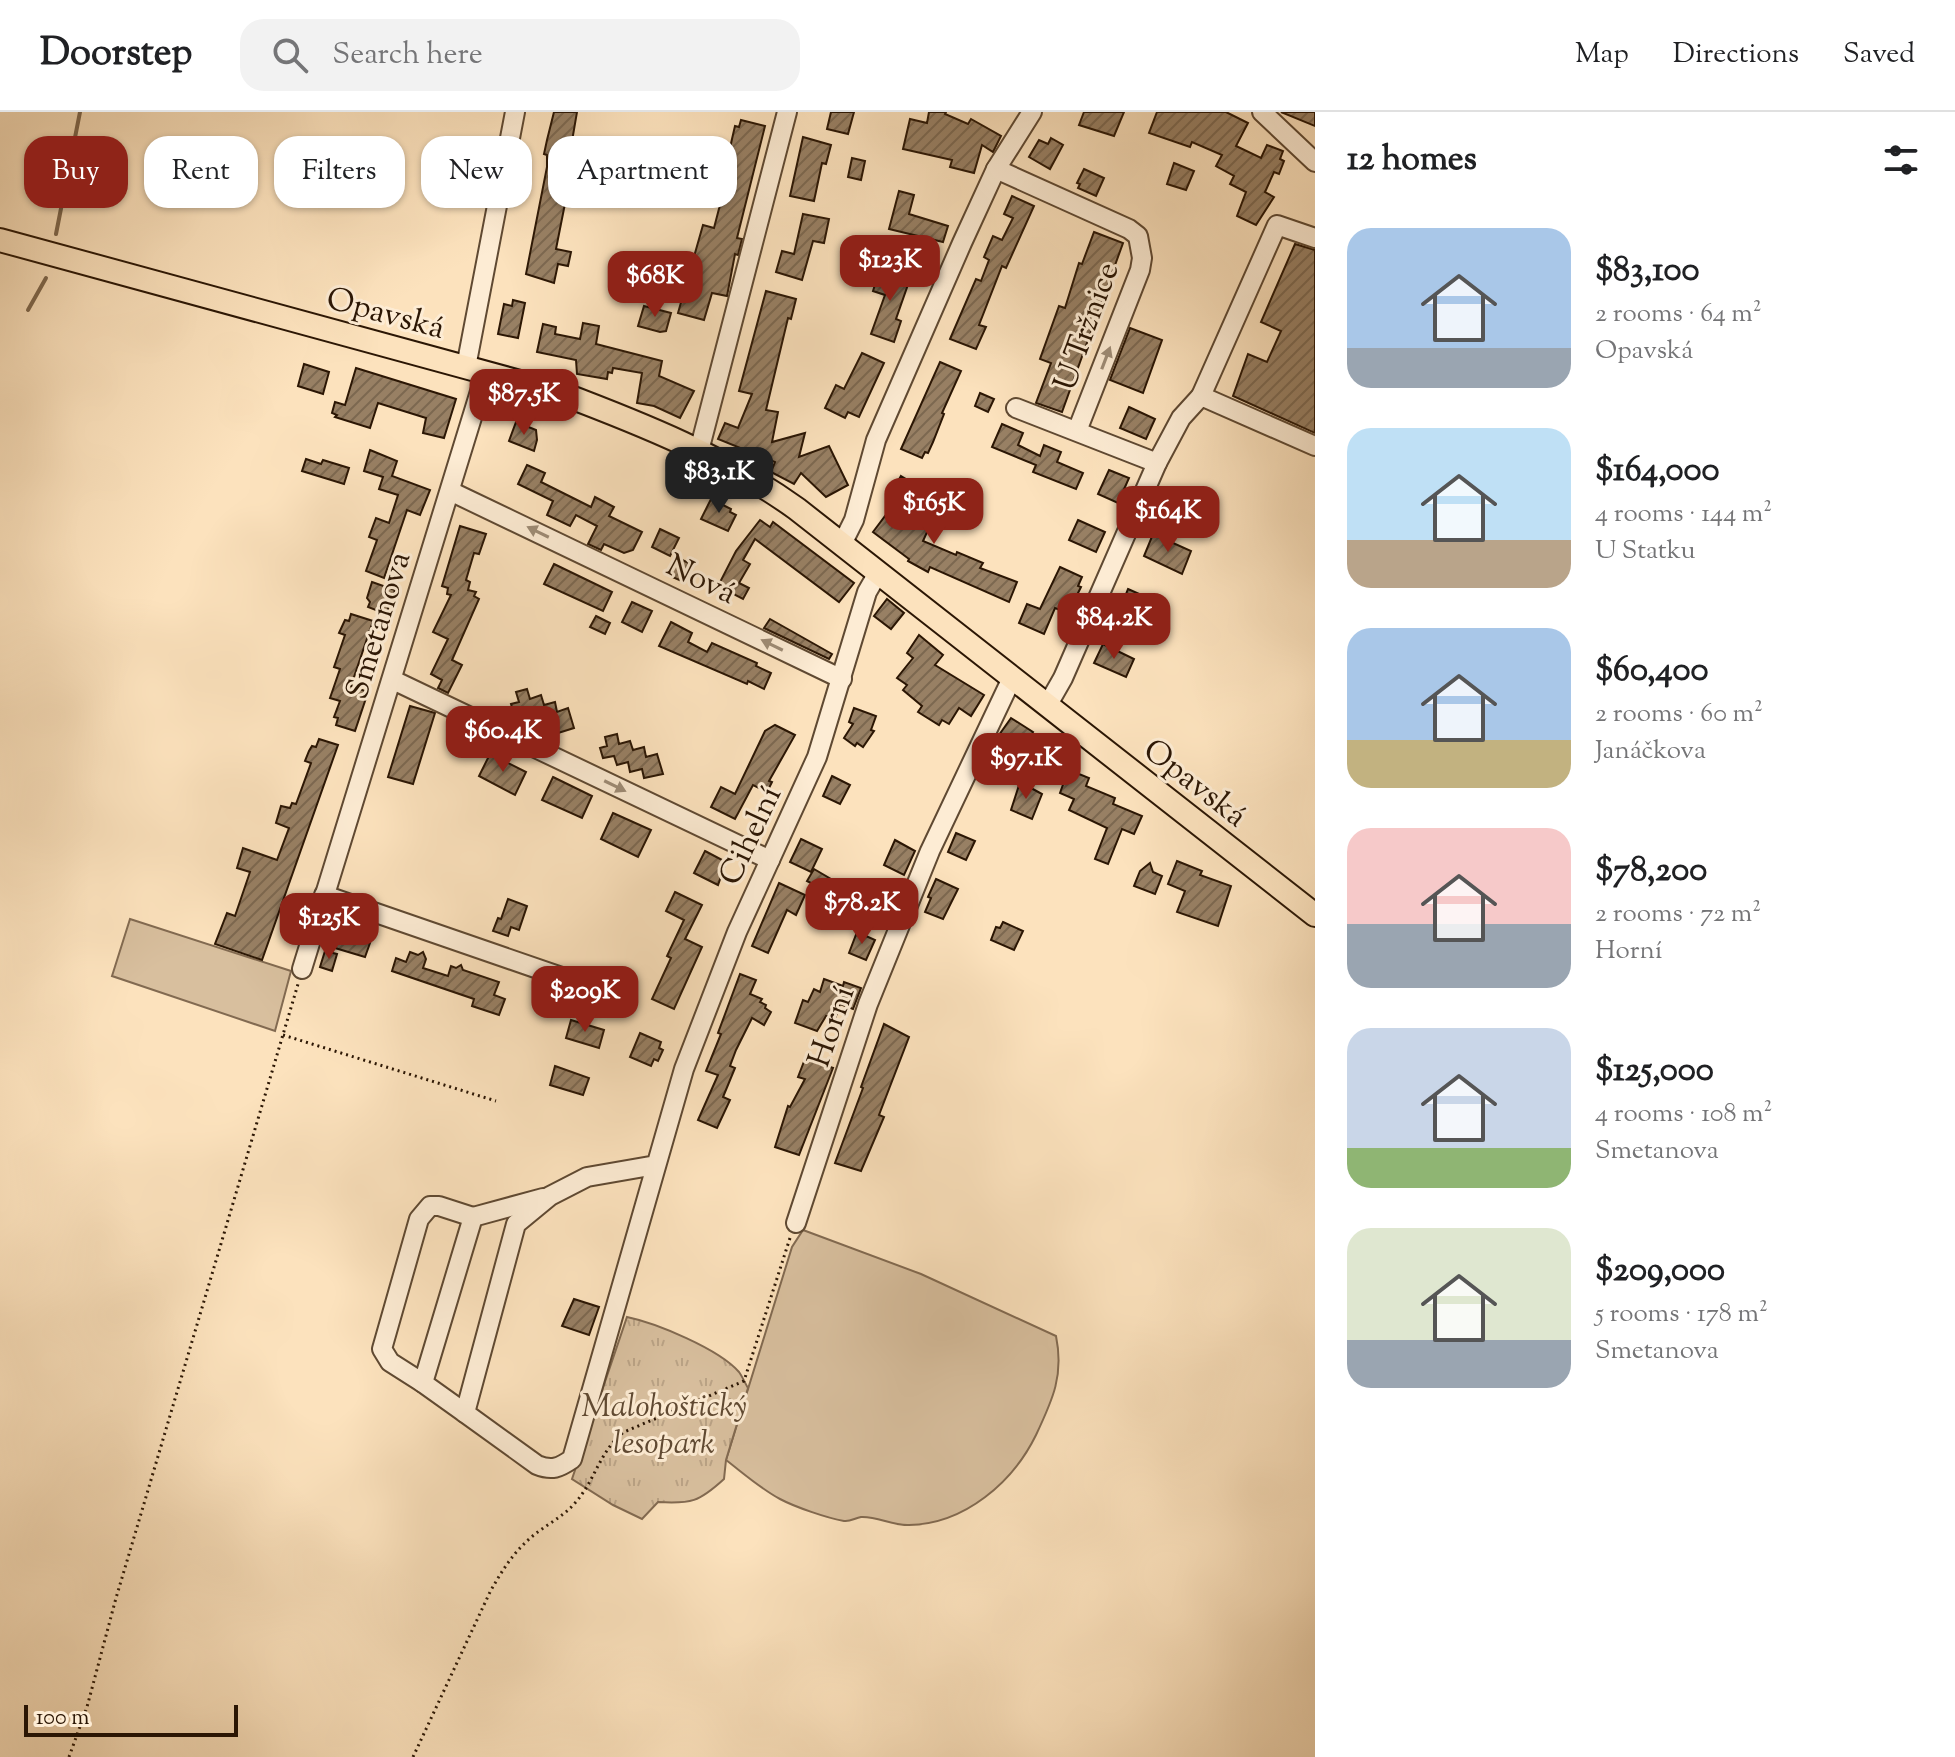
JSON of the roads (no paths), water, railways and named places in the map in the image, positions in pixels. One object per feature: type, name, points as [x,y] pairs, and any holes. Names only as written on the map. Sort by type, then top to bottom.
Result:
[{"type":"main road","name":"Opavská","points":[[0,240],[476,369],[574,399],[699,451],[763,485],[842,544],[1315,915]]},
{"type":"street","name":"Smetanova","points":[[302,969],[450,491],[476,369],[515,112]]},
{"type":"street","points":[[699,451],[787,112]]},
{"type":"street","points":[[842,544],[854,520],[876,440],[996,169],[1032,112]]},
{"type":"street","points":[[1262,112],[1315,162]]},
{"type":"street","name":"U Tržnice","points":[[996,169],[1129,229],[1138,236],[1142,258],[1077,431],[1016,408]]},
{"type":"street","points":[[1047,706],[1063,678],[1157,463],[1181,418],[1201,396],[1277,225],[1315,238]]},
{"type":"street","points":[[1201,396],[1315,446]]},
{"type":"street","points":[[1077,431],[1157,463]]},
{"type":"street","name":"Nová","points":[[450,491],[842,679]]},
{"type":"street","name":"Cihelní","points":[[473,1217],[439,1206],[430,1206],[423,1211],[382,1349],[390,1362],[537,1465],[548,1469],[559,1468],[572,1459],[684,1069],[737,932],[817,757],[867,592],[878,573]]},
{"type":"street","name":"Horní","points":[[796,1223],[868,1004],[930,851],[1012,678]]},
{"type":"street","points":[[393,680],[770,860]]},
{"type":"street","points":[[324,895],[573,981]]},
{"type":"street","points":[[423,1383],[473,1217],[550,1196],[587,1177],[656,1165]]},
{"type":"street","points":[[465,1413],[516,1224],[550,1196]]},
{"type":"waterway","points":[[56,234],[80,112]]},
{"type":"waterway","points":[[28,310],[46,278]]},
{"type":"park label","name":"Malohoštický lesopark","points":[[664,1424]]}]
